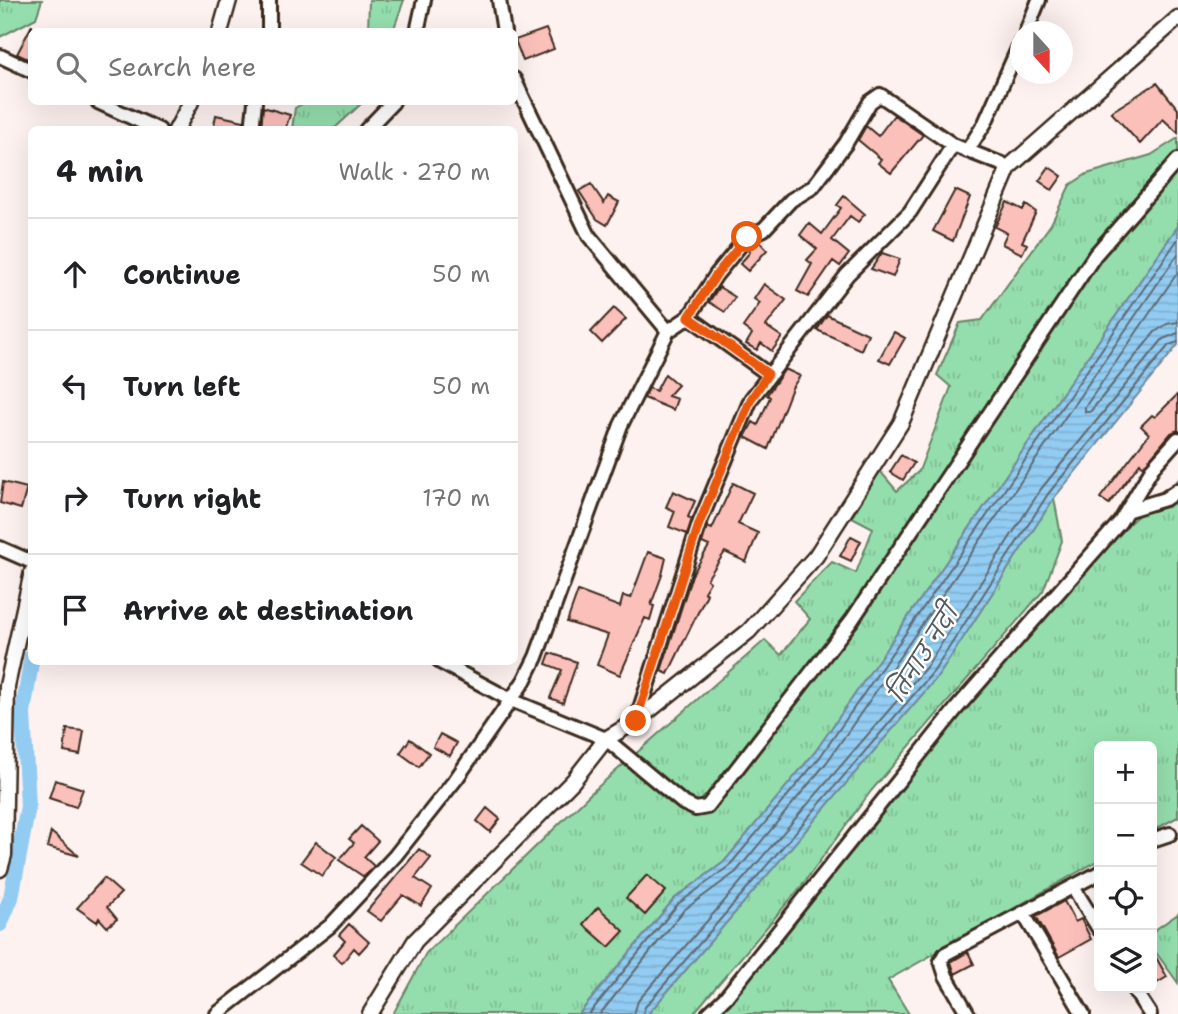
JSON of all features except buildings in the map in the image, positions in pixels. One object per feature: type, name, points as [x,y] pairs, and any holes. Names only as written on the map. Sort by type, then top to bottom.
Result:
[{"type":"street","points":[[221,28],[229,0]]},
{"type":"street","points":[[269,0],[270,28]]},
{"type":"street","points":[[418,28],[424,0]]},
{"type":"street","points":[[499,0],[502,28]]},
{"type":"street","points":[[1030,21],[1039,0]]},
{"type":"street","points":[[370,1014],[415,941],[564,790],[606,739],[636,721],[749,631],[816,556],[901,423],[1009,167],[1178,18]]},
{"type":"street","points":[[0,56],[28,69]]},
{"type":"street","points":[[967,151],[985,123],[1010,67]]},
{"type":"street","points":[[518,87],[589,236],[668,331]]},
{"type":"street","points":[[217,1014],[330,926],[404,845],[456,779],[524,681],[549,626],[621,425],[668,331],[689,317],[716,275],[747,237],[765,229],[791,200],[813,187],[846,143],[870,102],[880,95],[953,145],[1009,167]]},
{"type":"street","points":[[105,105],[150,126]]},
{"type":"street","points":[[178,126],[189,105]]},
{"type":"street","points":[[252,126],[255,105]]},
{"type":"street","points":[[370,126],[390,105]]},
{"type":"street","points":[[636,721],[699,524],[751,399],[847,275],[911,212],[953,145]]},
{"type":"street","points":[[446,665],[511,700],[606,739],[683,803],[696,809],[708,807],[852,621],[1095,255],[1178,160]]},
{"type":"street","points":[[689,317],[768,374]]},
{"type":"street","points":[[708,1014],[725,998],[956,709],[1129,510],[1153,467],[1178,439]]},
{"type":"street","points":[[1129,510],[1165,499],[1178,491]]},
{"type":"street","points":[[0,548],[28,560]]},
{"type":"street","points":[[0,869],[4,855],[7,686],[28,592]]},
{"type":"street","points":[[1157,838],[1170,834]]},
{"type":"street","points":[[968,1014],[946,975],[941,961],[946,954],[959,944],[1094,876]]},
{"type":"street","points":[[1073,887],[1094,921]]},
{"type":"street","points":[[1023,913],[1083,1014]]},
{"type":"street","points":[[1136,993],[1150,1014]]},
{"type":"green space","points":[[0,0],[42,0],[36,18],[0,37]]},
{"type":"green space","points":[[369,0],[404,0],[394,28],[368,28]]},
{"type":"green space","points":[[300,105],[360,105],[337,126],[292,126],[295,108]]},
{"type":"green space","points":[[1178,138],[1178,226],[815,752],[724,862],[674,899],[579,1014],[393,1014],[426,953],[591,793],[765,640],[781,655],[810,619],[794,601],[832,562],[856,573],[873,528],[852,517],[880,471],[897,491],[919,471],[951,387],[937,375],[960,323],[982,320],[1051,224],[1070,185],[1087,174],[1151,155]]},
{"type":"green space","points":[[1178,480],[1178,817],[1157,828],[1157,741],[1094,741],[1094,863],[888,980],[909,1014],[707,1014],[1034,608]]},
{"type":"green space","points":[[1054,498],[1062,541],[1043,591],[871,791],[800,888],[693,1014],[648,1014],[939,675]]},
{"type":"green space","points":[[1178,914],[1178,983],[1157,954],[1157,929]]},
{"type":"water","name":"तिनाउ नदी","points":[[1178,226],[1178,345],[1054,498],[939,675],[648,1014],[579,1014],[674,899],[724,862],[815,752]]},
{"type":"waterway","points":[[0,924],[11,898],[28,806],[23,713],[31,665]]},
{"type":"route","points":[[636,721],[699,524],[751,399],[768,374],[689,317],[716,275],[747,237]]}]
